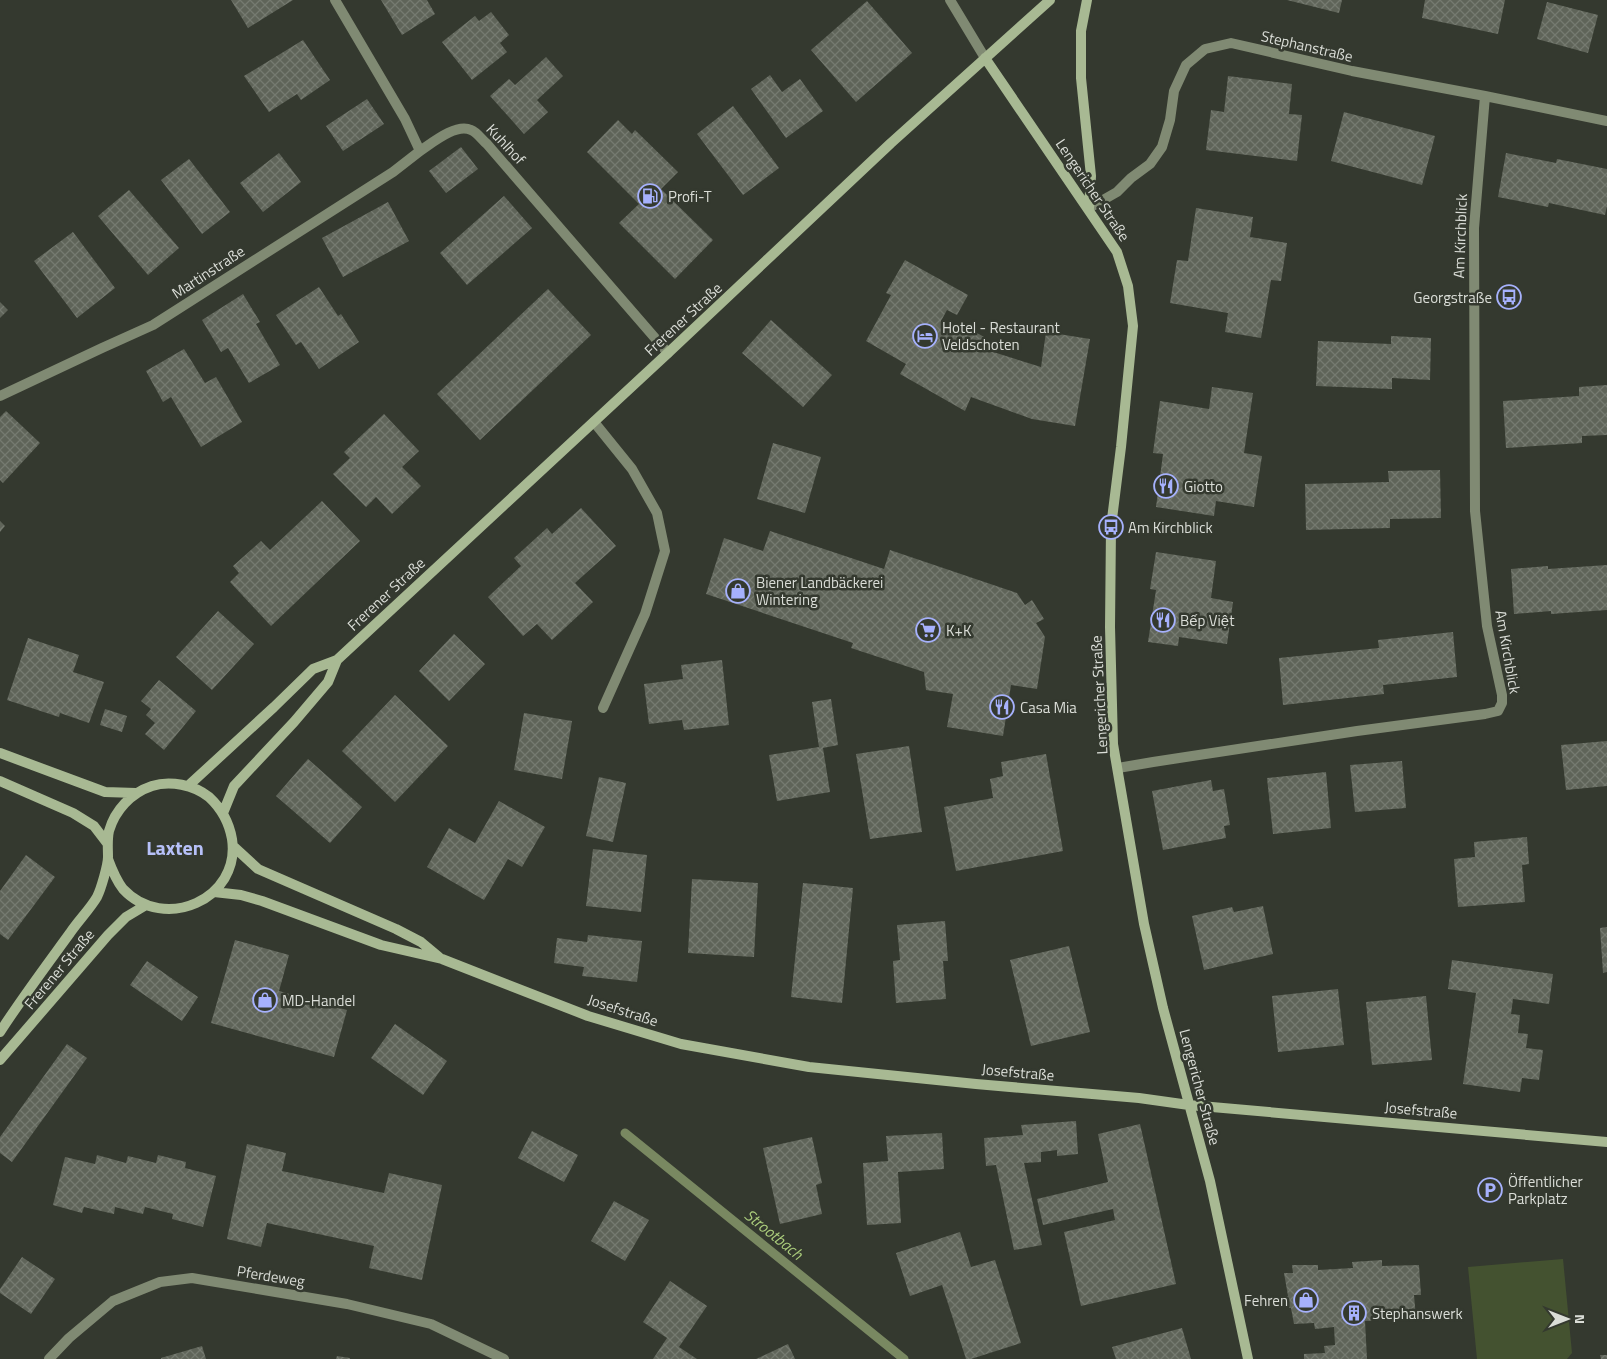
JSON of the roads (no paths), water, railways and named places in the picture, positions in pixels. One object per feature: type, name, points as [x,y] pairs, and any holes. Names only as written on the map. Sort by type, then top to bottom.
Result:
[{"type":"main road","name":"Frerener Straße","points":[[188,786],[313,669],[337,660],[891,143],[1050,0]]},
{"type":"main road","points":[[1087,0],[1080,31],[1081,68],[1091,176],[1089,208]]},
{"type":"main road","name":"Lengericher Straße","points":[[985,58],[1089,208],[1117,252],[1128,286],[1132,326],[1121,447],[1111,527],[1110,627],[1113,744],[1144,924],[1163,1008],[1210,1181],[1248,1359]]},
{"type":"main road","name":"Frerener Straße","points":[[223,813],[234,786],[294,722],[328,682],[337,660]]},
{"type":"main road","points":[[0,753],[105,792],[136,793]]},
{"type":"main road","points":[[0,781],[73,813],[94,826],[107,844]]},
{"type":"main road","points":[[170,784],[188,786],[207,795],[220,807],[230,829],[233,846],[231,862],[225,877],[214,892],[194,905],[180,909],[165,909],[146,905],[123,889],[113,874],[108,859],[107,844],[109,830],[123,804],[136,793],[153,786],[170,784]]},
{"type":"main road","name":"Josefstraße","points":[[233,846],[258,869],[396,929],[421,942],[442,959]]},
{"type":"main road","name":"Frerener Straße","points":[[0,1032],[97,896],[108,859]]},
{"type":"main road","name":"Josefstraße","points":[[214,892],[262,901],[381,945],[442,959],[588,1016],[681,1044],[809,1067],[1138,1098],[1189,1105],[1607,1142]]},
{"type":"main road","name":"Frerener Straße","points":[[0,1060],[108,935],[126,917],[146,905]]},
{"type":"street","points":[[336,0],[405,119],[420,151]]},
{"type":"street","points":[[950,0],[985,58]]},
{"type":"street","name":"Stephanstraße","points":[[1089,208],[1117,192],[1131,178],[1150,164],[1162,147],[1170,120],[1174,91],[1186,65],[1205,49],[1231,44],[1352,71],[1607,121]]},
{"type":"street","name":"Am Kirchblick","points":[[1118,768],[1347,732],[1485,714],[1498,710],[1502,703],[1502,695],[1487,626],[1475,511],[1474,228],[1485,96]]},
{"type":"street","name":"Kuhlhof","points":[[420,151],[444,134],[461,129],[472,130],[487,144],[668,353]]},
{"type":"street","name":"Martinstraße","points":[[0,396],[153,326],[393,172],[420,151]]},
{"type":"street","points":[[594,422],[632,469],[657,513],[665,551],[645,614],[603,708]]},
{"type":"street","name":"Pferdeweg","points":[[49,1359],[69,1338],[113,1301],[160,1282],[192,1278],[347,1304],[431,1324],[504,1359]]},
{"type":"waterway","name":"Strootbach","points":[[625,1133],[904,1359]]},
{"type":"place","name":"Profi-T","points":[[650,196]]},
{"type":"place","name":"Georgstraße","points":[[1509,297]]},
{"type":"place","name":"Hotel - Restaurant Veldschoten","points":[[925,336]]},
{"type":"place","name":"Giotto","points":[[1166,486]]},
{"type":"place","name":"Am Kirchblick","points":[[1111,527]]},
{"type":"place","name":"Biener Landbäckerei Wintering","points":[[738,591]]},
{"type":"place","name":"Bếp Việt","points":[[1163,620]]},
{"type":"place","name":"K+K","points":[[928,630]]},
{"type":"place","name":"Casa Mia","points":[[1002,707]]},
{"type":"place","name":"MD-Handel","points":[[265,1000]]},
{"type":"place","name":"Öffentlicher Parkplatz","points":[[1490,1190]]},
{"type":"place","name":"Fehren","points":[[1306,1300]]},
{"type":"place","name":"Stephanswerk","points":[[1354,1313]]},
{"type":"district","name":"Laxten","points":[[175,847]]}]
